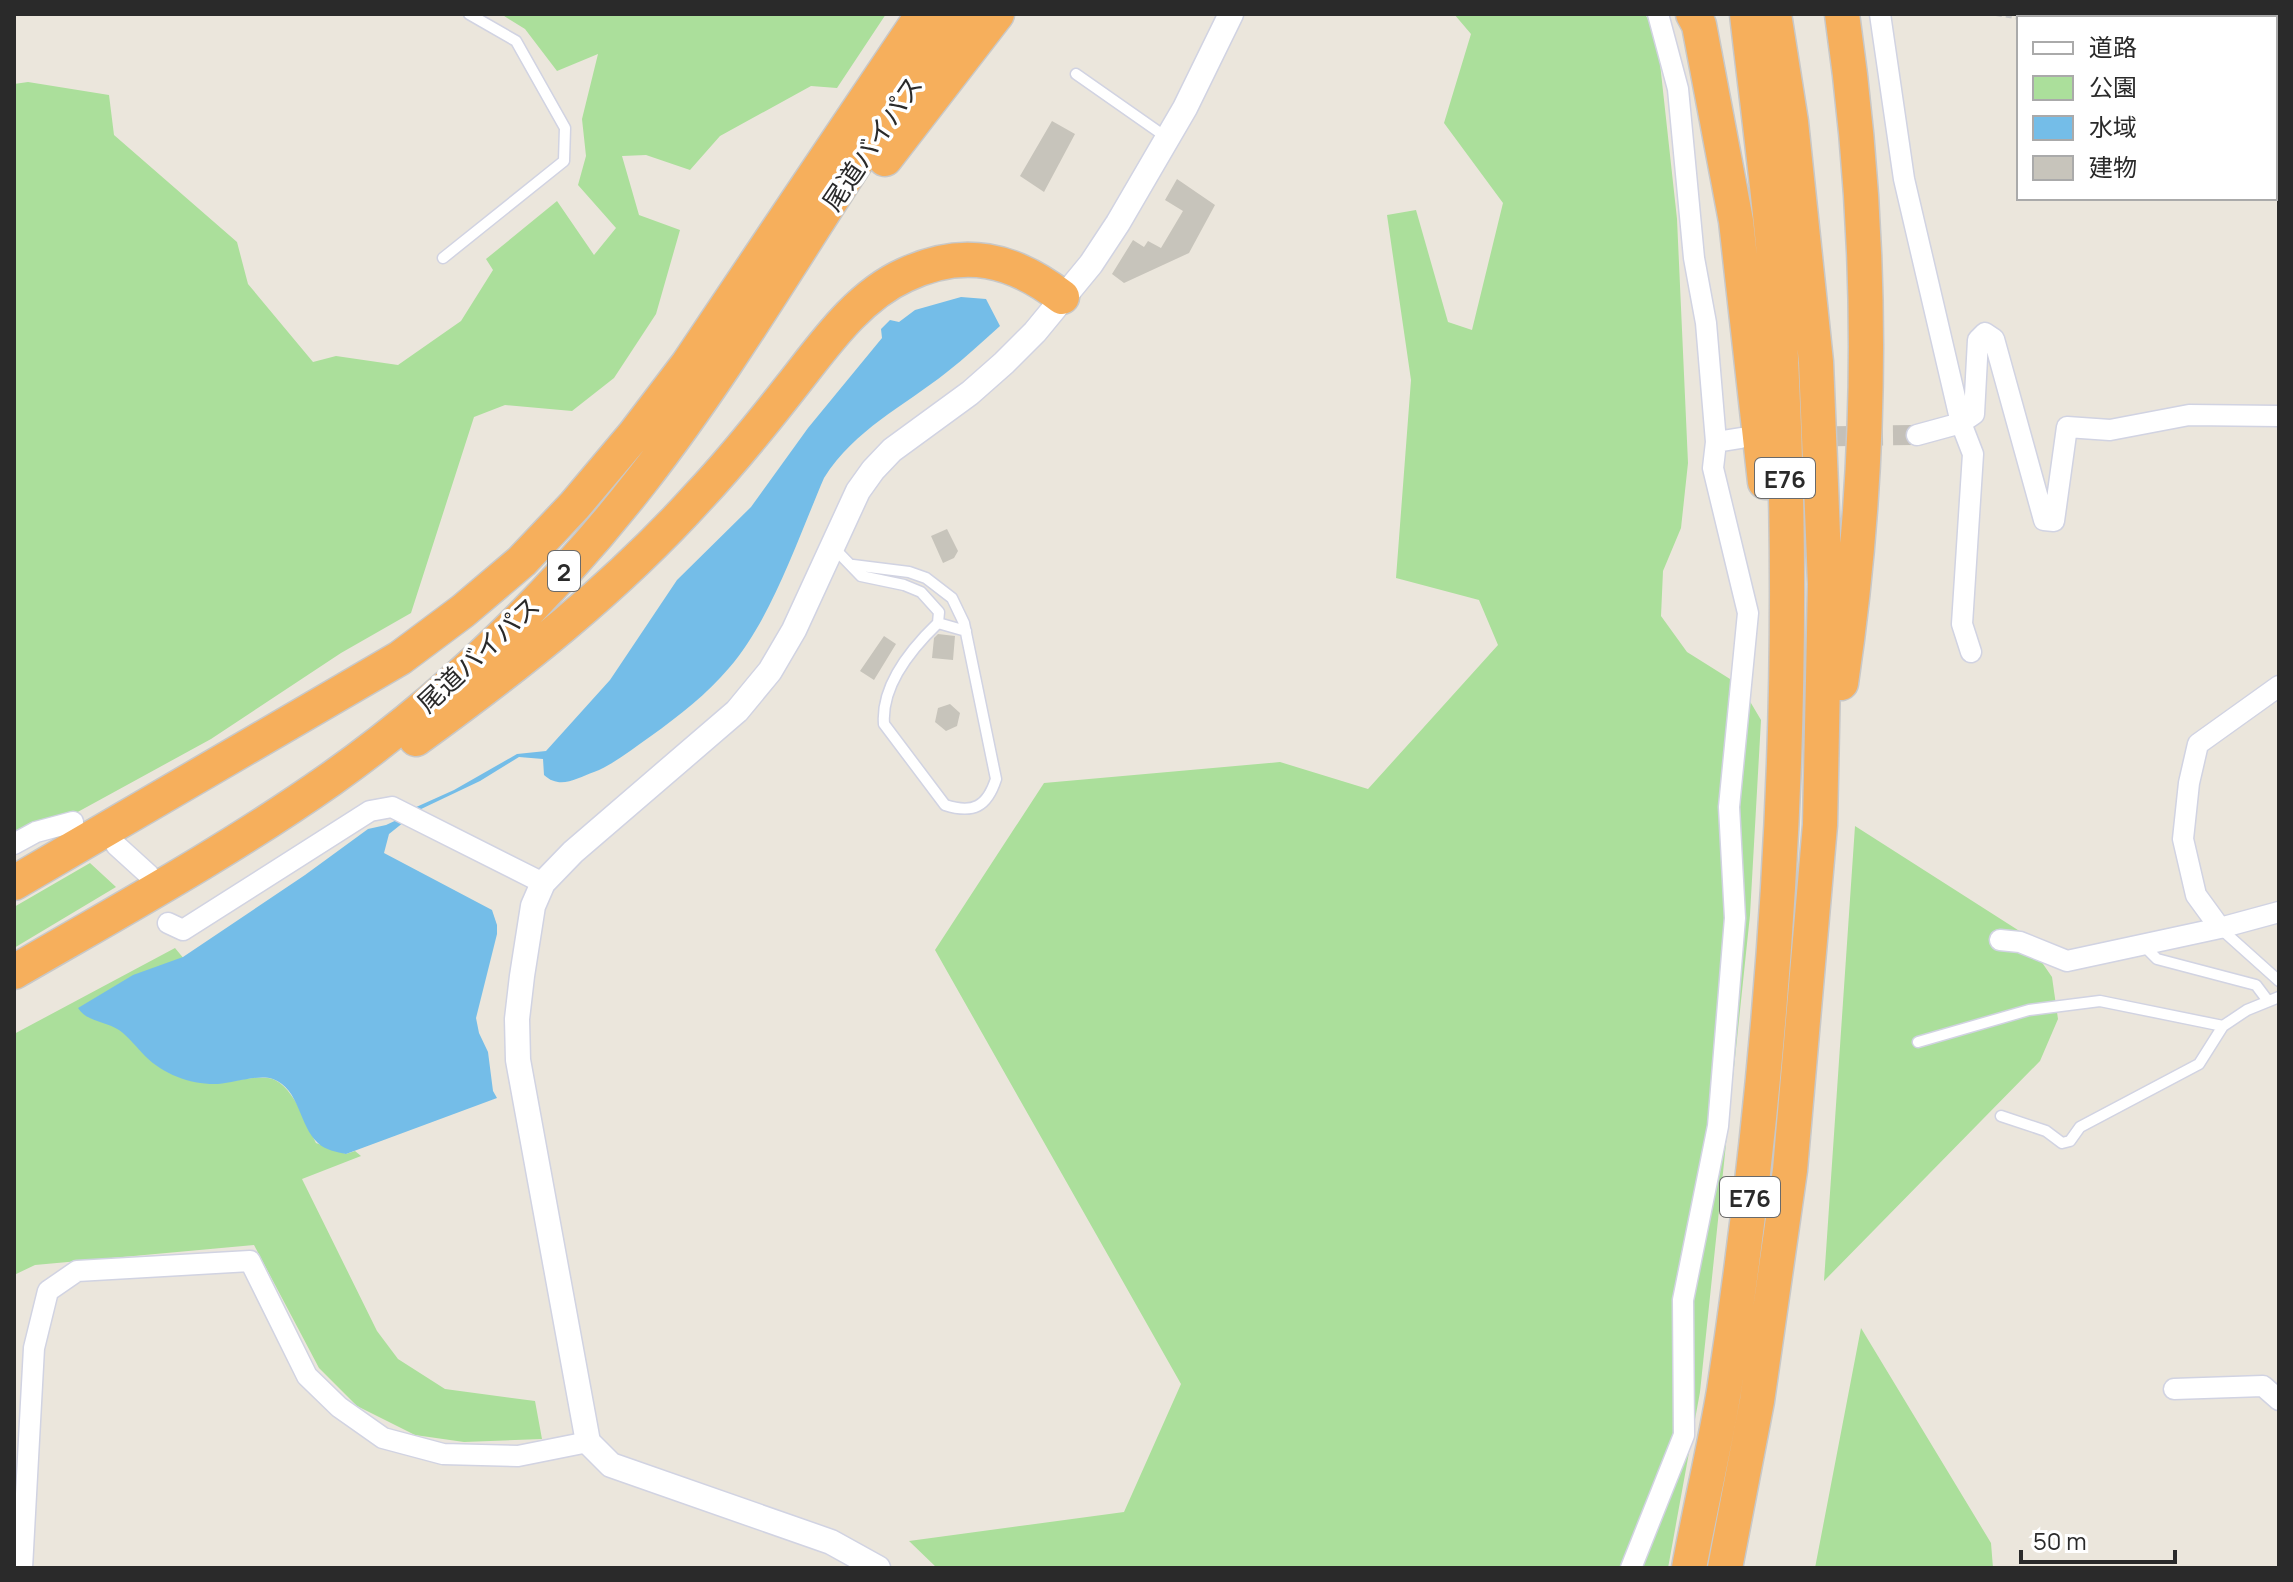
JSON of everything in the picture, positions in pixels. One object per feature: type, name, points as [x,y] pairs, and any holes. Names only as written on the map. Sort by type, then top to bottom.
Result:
[{"type":"highway","points":[[737,291],[902,14]]},
{"type":"highway","name":"尾道バイパス","points":[[14,883],[400,658],[463,611],[522,561],[575,505],[679,376],[923,14]]},
{"type":"highway","name":"尾道バイパス","points":[[14,974],[263,824],[332,778],[403,724],[470,666],[590,544],[642,481],[745,337],[901,97],[960,14]]},
{"type":"highway","points":[[470,666],[539,611],[597,555],[644,503],[689,447],[858,194],[997,14]]},
{"type":"highway","points":[[1693,14],[1699,25],[1738,237],[1769,522],[1782,822]]},
{"type":"highway","name":"E76","points":[[1689,1568],[1723,1395],[1755,1164],[1782,822],[1788,583],[1781,358],[1774,257],[1747,14]]},
{"type":"highway","name":"E76","points":[[1725,1568],[1757,1401],[1790,1170],[1820,825],[1825,584],[1816,362],[1791,122],[1774,14]]},
{"type":"highway","points":[[1820,825],[1853,606],[1863,496],[1867,341],[1863,207],[1852,83],[1842,14]]},
{"type":"highway","points":[[14,974],[62,953],[260,841],[373,769],[487,688],[562,627],[700,496],[831,338],[881,287],[906,274],[934,265],[964,260],[988,261],[1014,267],[1038,278],[1062,297]]},
{"type":"street","points":[[1185,108],[1231,14]]},
{"type":"street","points":[[878,1568],[831,1542],[611,1465],[588,1442],[518,1060],[517,1019],[533,906],[543,883],[573,852],[737,711],[770,671],[794,630],[858,491],[873,470],[892,450],[970,393],[1035,332],[1091,264],[1185,108],[1250,14]]},
{"type":"street","points":[[1631,1568],[1684,1435],[1683,1300],[1718,1126],[1735,918],[1729,807],[1748,613],[1713,468],[1716,442],[1706,323],[1694,258],[1678,89],[1658,14]]},
{"type":"street","points":[[1880,14],[1904,179],[1961,423],[1973,454],[1962,624],[1971,652]]},
{"type":"street","points":[[1917,435],[1961,423],[1974,414],[1978,340],[1985,333],[1994,339],[2044,520],[2054,521],[2067,427],[2110,430],[2189,415],[2279,416]]},
{"type":"street","points":[[1716,442],[1741,438]]},
{"type":"street","points":[[2220,928],[2196,895],[2183,839],[2189,783],[2198,744],[2279,686]]},
{"type":"street","points":[[168,923],[183,930],[370,811],[392,807],[543,883]]},
{"type":"street","points":[[14,844],[36,832],[73,822]]},
{"type":"street","points":[[116,845],[149,875]]},
{"type":"street","points":[[2000,940],[2020,942],[2067,961],[2144,946],[2279,912]]},
{"type":"street","points":[[22,1568],[34,1348],[48,1291],[77,1271],[250,1261],[307,1376],[339,1407],[383,1438],[443,1454],[518,1456],[588,1442]]},
{"type":"street","points":[[2174,1389],[2263,1386],[2279,1400]]},
{"type":"lane","points":[[443,258],[564,161],[565,128],[516,41],[469,14]]},
{"type":"lane","points":[[1076,74],[1167,138]]},
{"type":"lane","points":[[832,546],[861,576],[921,592],[939,612],[938,623],[919,642],[887,693],[883,708],[884,724],[945,805],[960,810],[980,806],[991,795],[996,779],[966,631],[952,598],[926,578],[909,572],[853,565]]},
{"type":"lane","points":[[938,623],[966,631]]},
{"type":"lane","points":[[2220,928],[2279,981]]},
{"type":"lane","points":[[2144,946],[2157,959],[2256,985],[2268,1001]]},
{"type":"lane","points":[[2001,1116],[2046,1131],[2062,1143],[2070,1141],[2080,1127],[2199,1064],[2223,1026],[2247,1010],[2279,997]]},
{"type":"lane","points":[[1918,1042],[2029,1010],[2100,1001],[2223,1026]]},
{"type":"path","points":[[1996,14],[2017,18]]},
{"type":"green space","points":[[501,14],[886,14],[837,88],[811,86],[720,136],[690,170],[646,155],[622,156],[639,215],[680,230],[656,314],[614,378],[572,411],[505,405],[474,417],[411,613],[341,653],[211,739],[74,814],[14,841],[14,84],[28,82],[109,95],[114,135],[237,242],[248,284],[313,362],[336,356],[398,365],[461,321],[493,270],[486,259],[557,201],[594,255],[616,228],[578,185],[586,156],[582,119],[598,54],[557,71],[525,29]]},
{"type":"green space","points":[[1454,14],[1645,14],[1657,36],[1677,219],[1688,463],[1681,528],[1663,571],[1661,616],[1687,652],[1730,679],[1748,698],[1761,720],[1750,915],[1700,1392],[1668,1568],[937,1568],[909,1541],[1124,1512],[1181,1384],[935,950],[1044,783],[1280,762],[1368,789],[1498,645],[1479,600],[1396,578],[1411,380],[1387,215],[1416,210],[1448,322],[1472,330],[1503,203],[1444,123],[1471,34]]},
{"type":"green space","points":[[1855,826],[2021,932],[2052,977],[2058,1019],[2040,1061],[1824,1281]]},
{"type":"green space","points":[[90,863],[116,887],[14,948],[14,907]]},
{"type":"green space","points":[[175,948],[185,960],[210,1084],[254,1078],[276,1081],[284,1086],[297,1104],[316,1143],[346,1154],[355,1151],[361,1156],[302,1179],[377,1331],[398,1359],[445,1389],[535,1401],[542,1439],[464,1442],[415,1435],[357,1406],[319,1368],[254,1245],[35,1265],[14,1275],[14,1034]]},
{"type":"green space","points":[[1861,1328],[1991,1543],[1993,1568],[1815,1568]]},
{"type":"water","points":[[961,297],[986,299],[1000,326],[947,372],[865,432],[836,461],[824,478],[758,627],[729,668],[702,696],[672,721],[602,769],[569,781],[556,782],[544,775],[543,759],[519,757],[480,781],[419,810],[414,808],[454,790],[517,754],[546,751],[610,680],[677,580],[751,507],[808,428],[882,338],[881,329],[890,320],[899,322],[915,310]]},
{"type":"water","points":[[399,819],[404,822],[389,834],[384,853],[492,910],[497,934],[476,1018],[488,1052],[493,1091],[497,1098],[346,1154],[318,1143],[289,1091],[273,1079],[208,1084],[179,1078],[153,1063],[119,1030],[91,1019],[78,1008],[133,975],[183,957],[368,829]]},
{"type":"building","points":[[1052,121],[1075,134],[1044,192],[1020,176]]},
{"type":"building","points":[[1177,179],[1215,205],[1189,253],[1124,283],[1112,274],[1133,240],[1144,247],[1148,241],[1161,248],[1183,211],[1165,200]]},
{"type":"building","points":[[947,529],[958,551],[954,558],[943,563],[931,536]]},
{"type":"building","points":[[938,634],[955,636],[953,660],[932,658],[934,638]]},
{"type":"building","points":[[884,636],[896,644],[874,680],[860,671]]},
{"type":"building","points":[[950,704],[960,713],[957,726],[946,731],[935,722],[938,708]]},
{"type":"tunnel","points":[[1773,437],[1917,435]]}]
